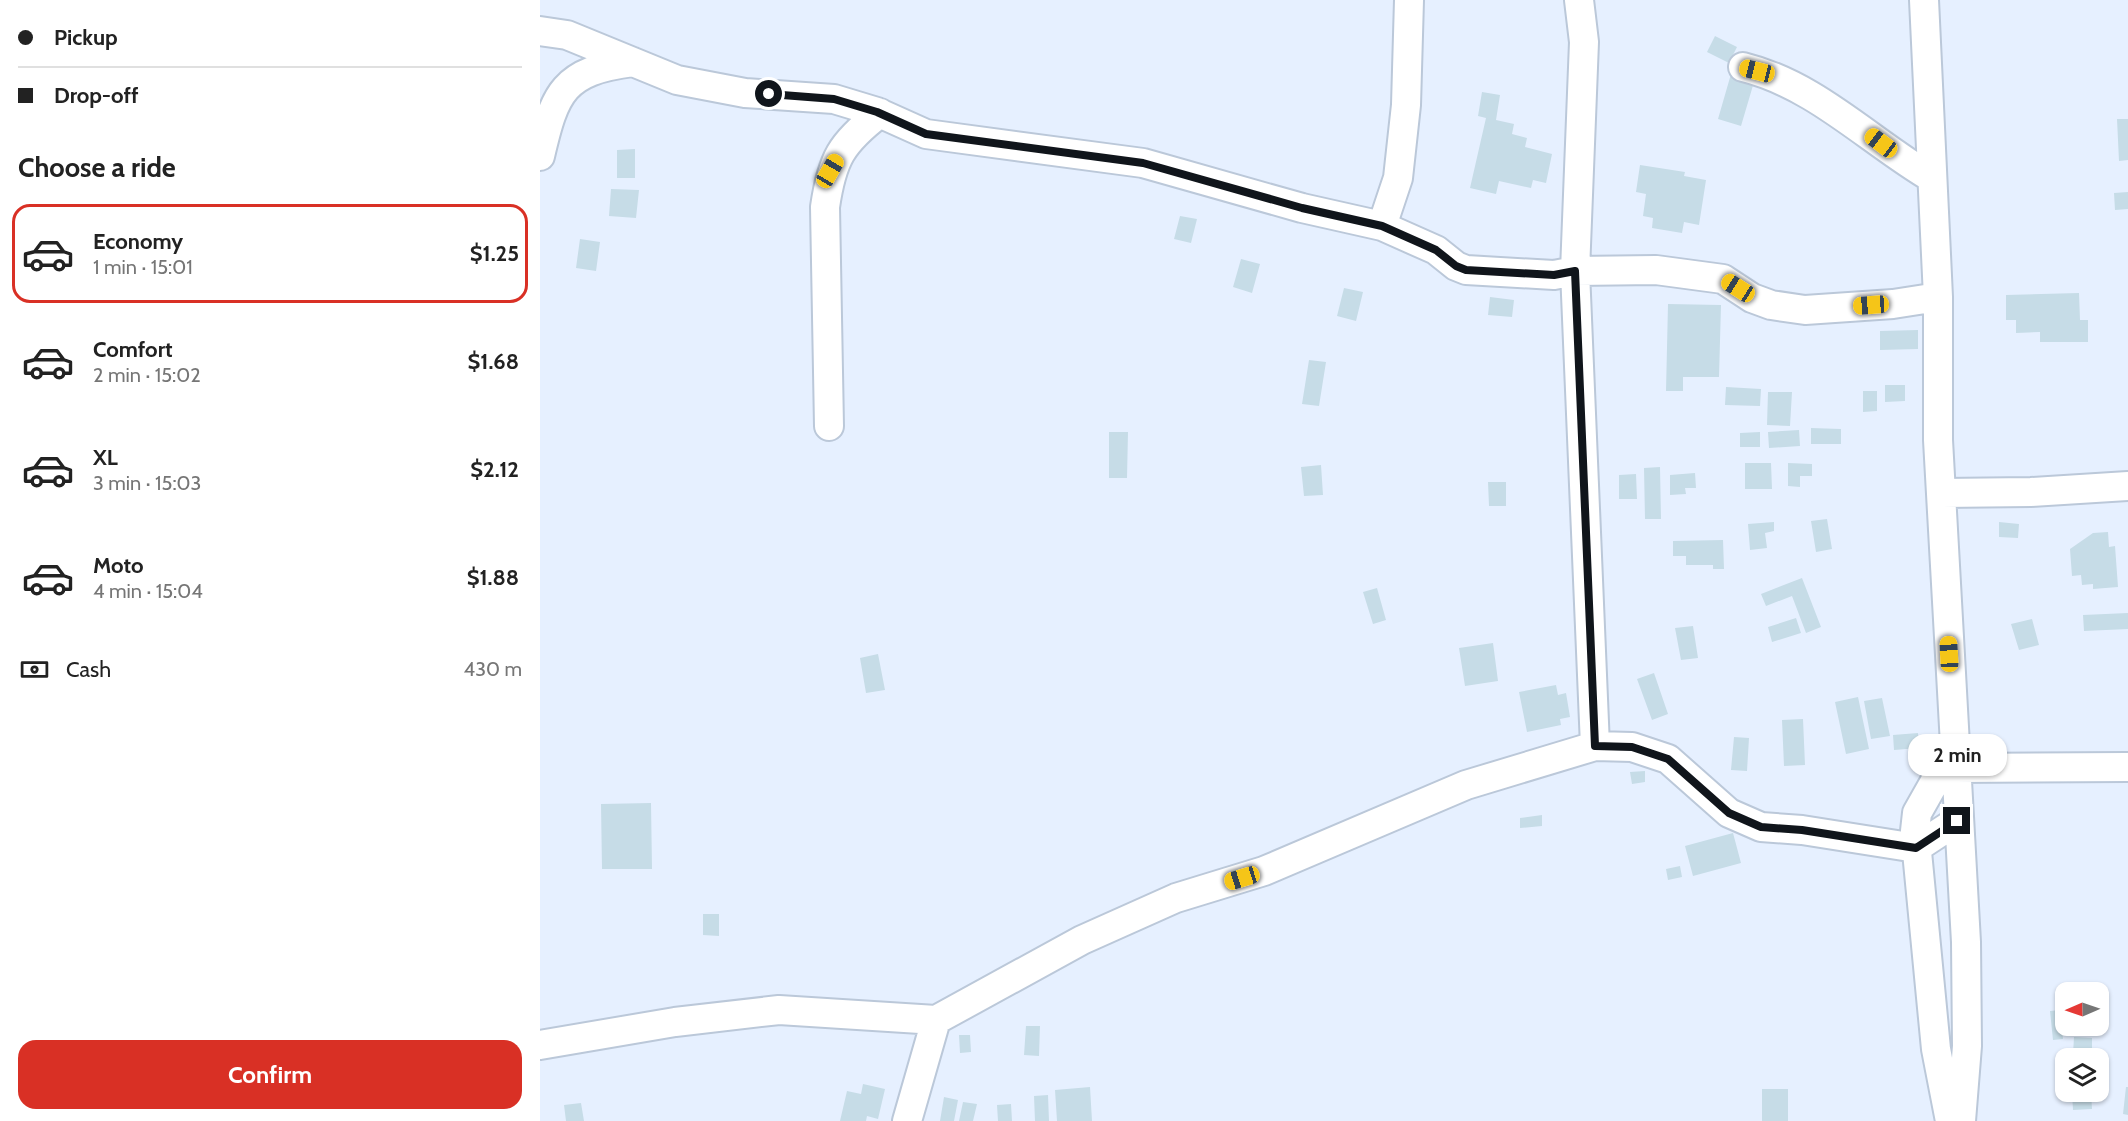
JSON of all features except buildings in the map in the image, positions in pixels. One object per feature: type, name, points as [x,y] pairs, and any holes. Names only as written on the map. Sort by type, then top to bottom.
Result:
[{"type":"street","points":[[1382,226],[1398,178],[1406,105],[1409,0]]},
{"type":"street","points":[[1579,0],[1584,42],[1575,271],[1595,746]]},
{"type":"street","points":[[1924,0],[1938,297],[1938,440],[1954,768],[1966,942],[1967,1046],[1961,1121]]},
{"type":"street","points":[[540,31],[567,35],[677,80],[746,93],[834,99],[880,113],[926,134],[1143,163],[1291,205],[1382,226],[1436,250],[1456,266],[1466,270],[1554,275],[1575,271],[1656,270],[1723,279],[1752,298],[1771,305],[1805,310],[1893,304],[1938,297]]},
{"type":"street","points":[[540,156],[551,110],[573,80],[605,66],[633,62]]},
{"type":"street","points":[[1743,67],[1772,74],[1849,118],[1932,178]]},
{"type":"street","points":[[829,426],[825,207],[830,171],[852,135],[880,113]]},
{"type":"street","points":[[1942,493],[2031,492],[2128,486]]},
{"type":"street","points":[[540,1045],[675,1022],[779,1010],[936,1020],[1082,940],[1176,898],[1264,871],[1466,784],[1595,746],[1632,747],[1668,759],[1729,813],[1761,827],[1802,830],[1916,848],[1957,821]]},
{"type":"street","points":[[1950,1121],[1936,1049],[1916,848],[1917,813],[1934,783],[1954,768],[2128,767]]},
{"type":"street","points":[[907,1121],[936,1020]]},
{"type":"route","points":[[769,94],[834,99],[877,112],[926,134],[1011,143],[1143,163],[1302,208],[1367,221],[1436,250],[1456,266],[1466,270],[1554,275],[1575,271],[1595,746],[1632,747],[1668,759],[1703,793],[1729,813],[1761,827],[1802,830],[1899,848],[1916,848],[1957,821]]}]
